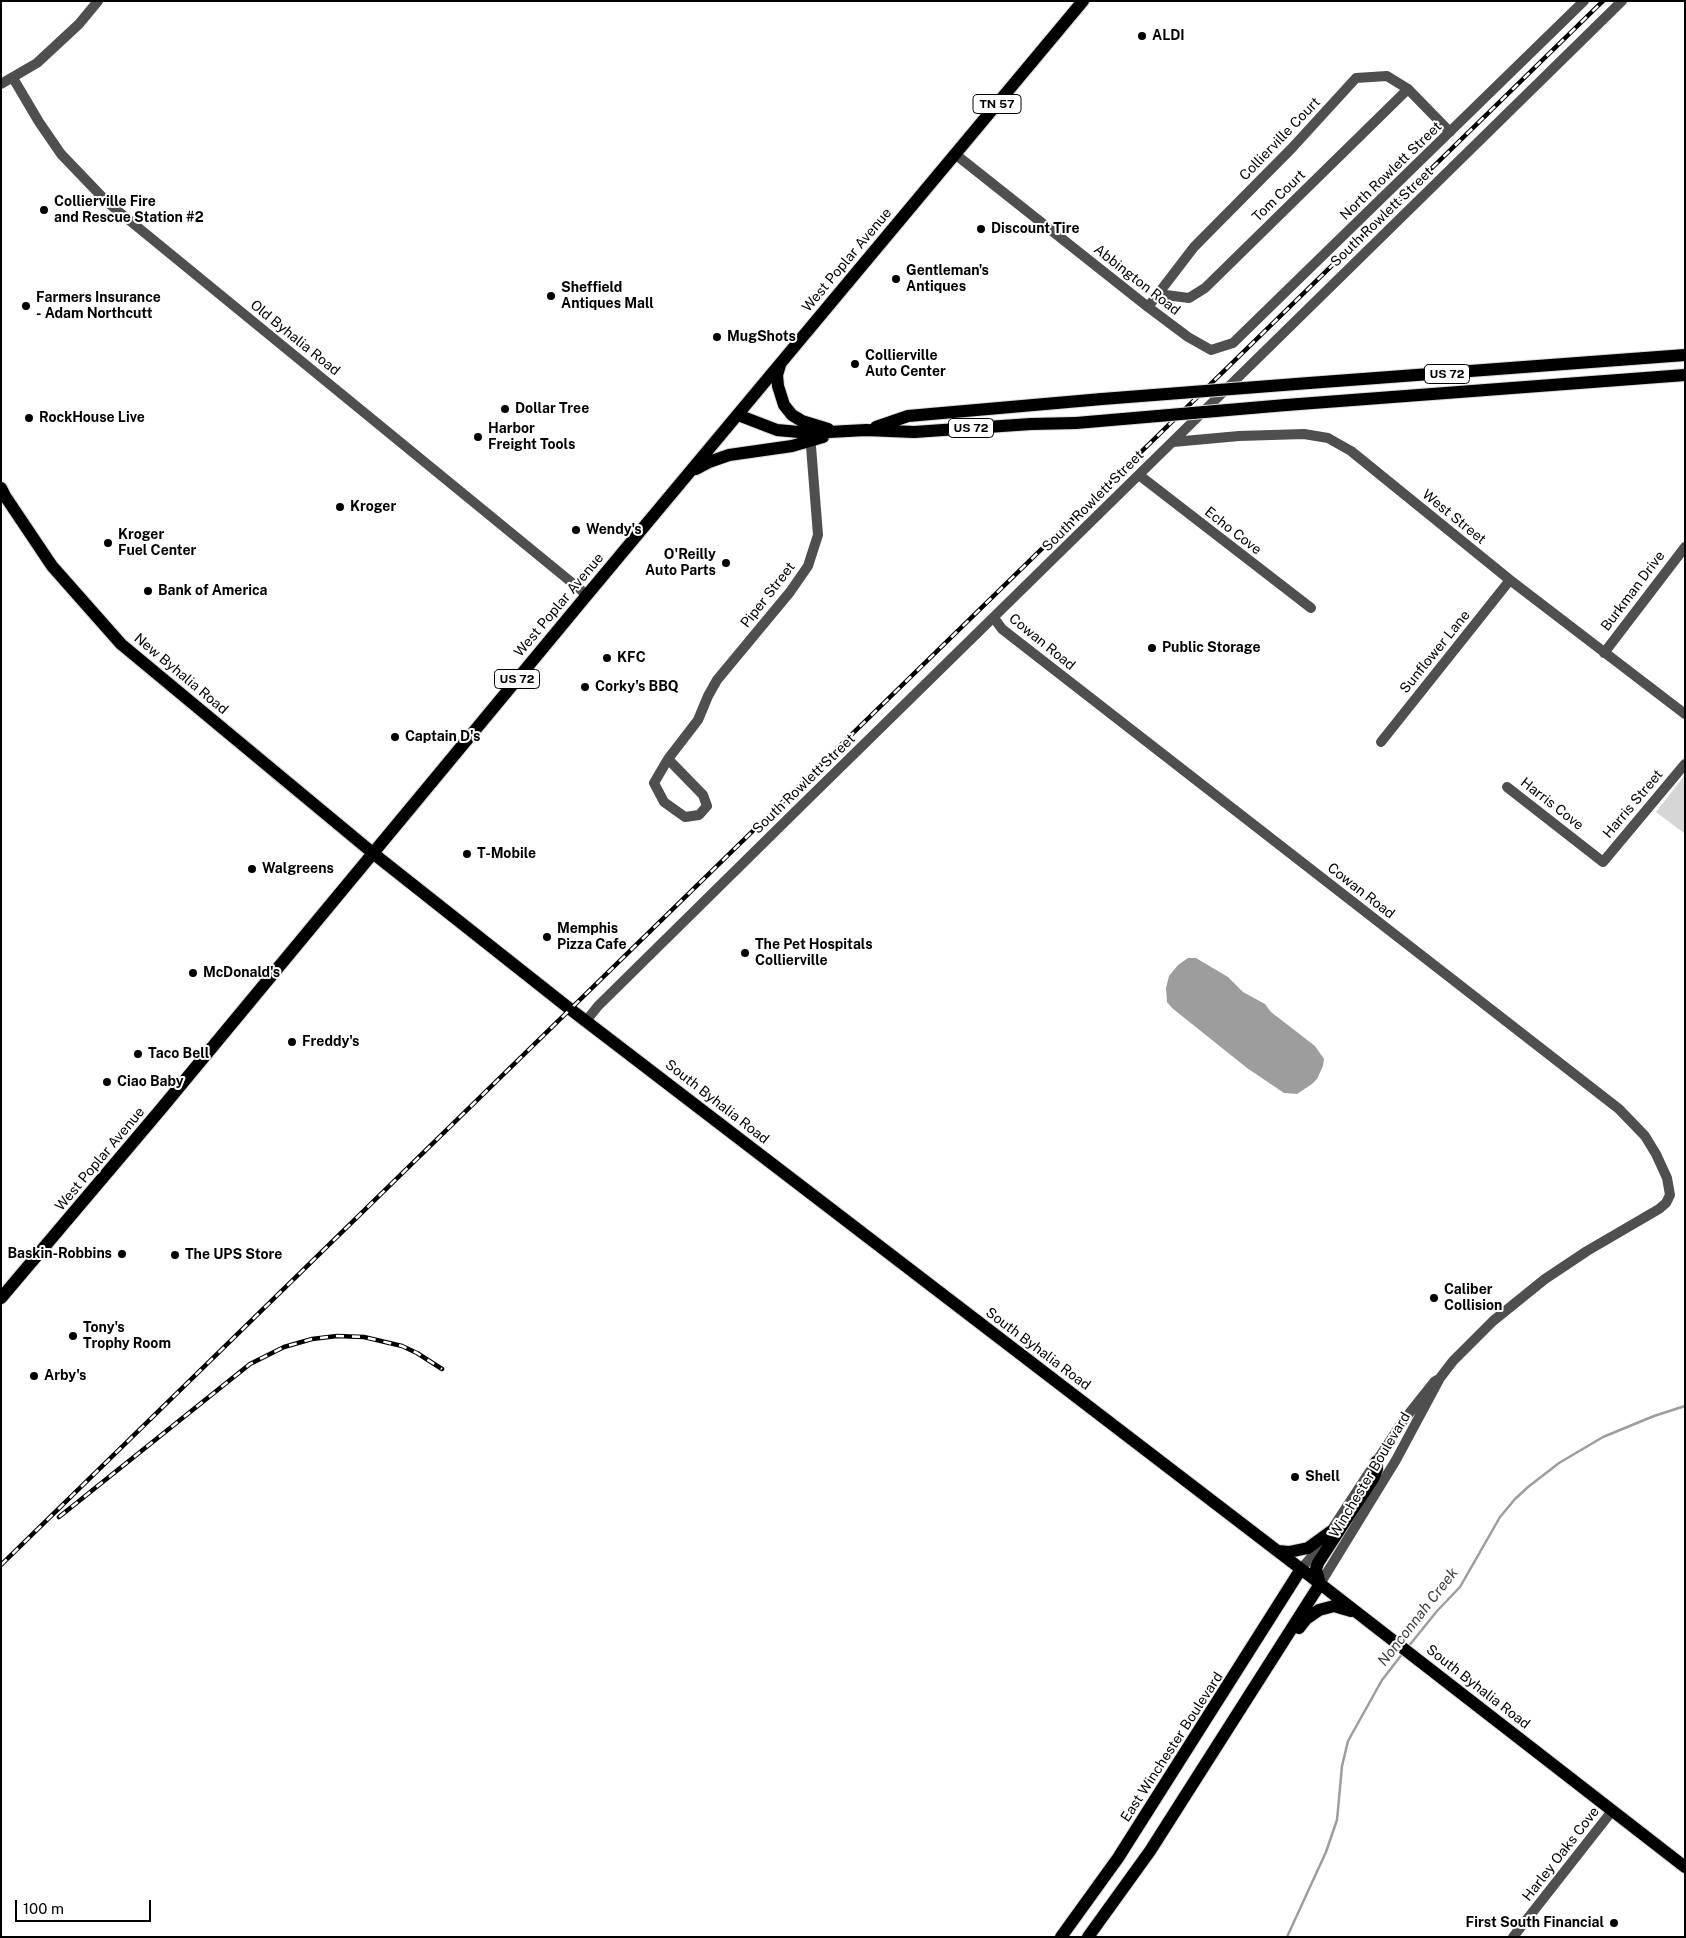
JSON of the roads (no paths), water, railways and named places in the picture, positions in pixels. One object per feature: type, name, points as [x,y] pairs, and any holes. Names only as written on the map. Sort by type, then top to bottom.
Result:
[{"type":"main road","name":"West Poplar Avenue","points":[[1,1298],[95,1189],[587,595],[1083,1]]},
{"type":"main road","name":"US 72","points":[[866,430],[908,416],[1102,399],[1685,355]]},
{"type":"main road","points":[[782,362],[778,375],[781,400],[792,415],[810,433]]},
{"type":"main road","points":[[1583,383],[1584,363]]},
{"type":"main road","name":"US 72","points":[[738,415],[777,430],[810,433],[866,430],[914,432],[1030,424],[1076,424],[1286,405],[1685,375]]},
{"type":"main road","name":"US 72","points":[[688,474],[710,462],[729,455],[792,446],[810,433]]},
{"type":"main road","name":"New Byhalia Road","points":[[1,488],[52,566],[121,644],[374,854]]},
{"type":"main road","name":"South Byhalia Road","points":[[374,854],[586,1021],[1278,1551],[1685,1867]]},
{"type":"main road","points":[[1088,1937],[1150,1851],[1320,1584],[1316,1569],[1318,1563],[1374,1477],[1377,1469],[1376,1462]]},
{"type":"main road","points":[[1278,1551],[1289,1552],[1308,1548],[1330,1532]]},
{"type":"main road","points":[[1234,1719],[1243,1695],[1254,1674],[1306,1591],[1306,1574],[1301,1569]]},
{"type":"main road","name":"East Winchester Boulevard","points":[[1061,1937],[1118,1858],[1301,1569]]},
{"type":"main road","points":[[1234,1719],[1242,1715],[1306,1619],[1319,1610],[1334,1606],[1358,1613]]},
{"type":"main road","points":[[1176,1768],[1190,1788]]},
{"type":"street","points":[[1,84],[37,63],[79,24],[98,1]]},
{"type":"street","name":"North Rowlett Street","points":[[1211,350],[1233,343],[1584,1]]},
{"type":"street","name":"South Rowlett Street","points":[[586,1021],[606,999],[1622,1]]},
{"type":"street","name":"Collierville Court","points":[[1148,307],[1194,247],[1292,148],[1356,78],[1387,76],[1408,89],[1450,132]]},
{"type":"street","name":"Old Byhalia Road","points":[[13,78],[39,122],[61,154],[107,202],[587,595]]},
{"type":"street","name":"Tom Court","points":[[1158,294],[1189,298],[1205,288],[1408,89]]},
{"type":"street","name":"Abbington Road","points":[[955,154],[1148,307],[1188,337],[1211,350]]},
{"type":"street","name":"Piper Street","points":[[668,760],[703,795],[707,806],[699,815],[685,817],[664,802],[654,783],[668,760],[698,720],[717,680],[790,592],[808,566],[818,535],[817,494],[810,433]]},
{"type":"street","name":"West Street","points":[[1173,442],[1239,436],[1304,434],[1328,438],[1351,451],[1510,580],[1685,714]]},
{"type":"street","name":"Echo Cove","points":[[1139,475],[1310,608]]},
{"type":"street","name":"Burkman Drive","points":[[1604,653],[1685,547]]},
{"type":"street","name":"Sunflower Lane","points":[[1381,742],[1510,580]]},
{"type":"street","name":"Cowan Road","points":[[994,618],[1002,629],[1631,1121],[1651,1145],[1667,1178],[1670,1195],[1666,1203],[1659,1209]]},
{"type":"street","name":"Harris Street","points":[[1603,862],[1685,764]]},
{"type":"street","name":"Harris Cove","points":[[1507,787],[1603,862]]},
{"type":"street","name":"Winchester Boulevard","points":[[1320,1584],[1396,1460],[1440,1378],[1472,1340],[1545,1279],[1587,1251],[1659,1209]]},
{"type":"street","name":"Winchester Boulevard","points":[[1301,1569],[1330,1532],[1420,1398],[1440,1378]]},
{"type":"street","name":"Harley Oaks Cove","points":[[1513,1937],[1612,1810]]},
{"type":"waterway","name":"Nonconnah Creek","points":[[1408,1647],[1437,1611],[1460,1587],[1500,1517],[1528,1487],[1559,1463],[1603,1437],[1654,1416],[1685,1406]]},
{"type":"waterway","name":"Nonconnah Creek","points":[[1287,1937],[1326,1852],[1337,1820],[1342,1766],[1348,1741],[1382,1680],[1403,1653]]},
{"type":"railway","points":[[1,1565],[1603,1]]},
{"type":"railway","points":[[59,1517],[250,1364],[284,1347],[312,1339],[337,1336],[364,1337],[402,1346],[442,1369]]},
{"type":"place","name":"ALDI","points":[[1142,36]]},
{"type":"place","name":"Collierville Fire and Rescue Station #2","points":[[44,210]]},
{"type":"place","name":"Discount Tire","points":[[981,229]]},
{"type":"place","name":"Gentleman's Antiques","points":[[896,279]]},
{"type":"place","name":"Sheffield Antiques Mall","points":[[551,296]]},
{"type":"place","name":"Farmers Insurance - Adam Northcutt","points":[[26,306]]},
{"type":"place","name":"MugShots","points":[[717,337]]},
{"type":"place","name":"Collierville Auto Center","points":[[855,364]]},
{"type":"place","name":"Dollar Tree","points":[[505,409]]},
{"type":"place","name":"RockHouse Live","points":[[29,418]]},
{"type":"place","name":"Harbor Freight Tools","points":[[478,437]]},
{"type":"place","name":"Kroger","points":[[340,507]]},
{"type":"place","name":"Wendy's","points":[[576,530]]},
{"type":"place","name":"Kroger Fuel Center","points":[[108,543]]},
{"type":"place","name":"O'Reilly Auto Parts","points":[[726,563]]},
{"type":"place","name":"Bank of America","points":[[148,591]]},
{"type":"place","name":"Public Storage","points":[[1152,648]]},
{"type":"place","name":"KFC","points":[[607,658]]},
{"type":"place","name":"Corky's BBQ","points":[[585,687]]},
{"type":"place","name":"Captain D's","points":[[395,737]]},
{"type":"place","name":"T-Mobile","points":[[467,854]]},
{"type":"place","name":"Walgreens","points":[[252,869]]},
{"type":"place","name":"Memphis Pizza Cafe","points":[[547,937]]},
{"type":"place","name":"The Pet Hospitals Collierville","points":[[745,953]]},
{"type":"place","name":"McDonald's","points":[[193,973]]},
{"type":"place","name":"Freddy's","points":[[292,1042]]},
{"type":"place","name":"Taco Bell","points":[[138,1054]]},
{"type":"place","name":"Ciao Baby","points":[[107,1082]]},
{"type":"place","name":"Baskin-Robbins","points":[[122,1254]]},
{"type":"place","name":"The UPS Store","points":[[175,1255]]},
{"type":"place","name":"Caliber Collision","points":[[1434,1298]]},
{"type":"place","name":"Tony's Trophy Room","points":[[73,1336]]},
{"type":"place","name":"Arby's","points":[[34,1376]]},
{"type":"place","name":"Shell","points":[[1295,1477]]},
{"type":"place","name":"First South Financial","points":[[1614,1923]]}]
